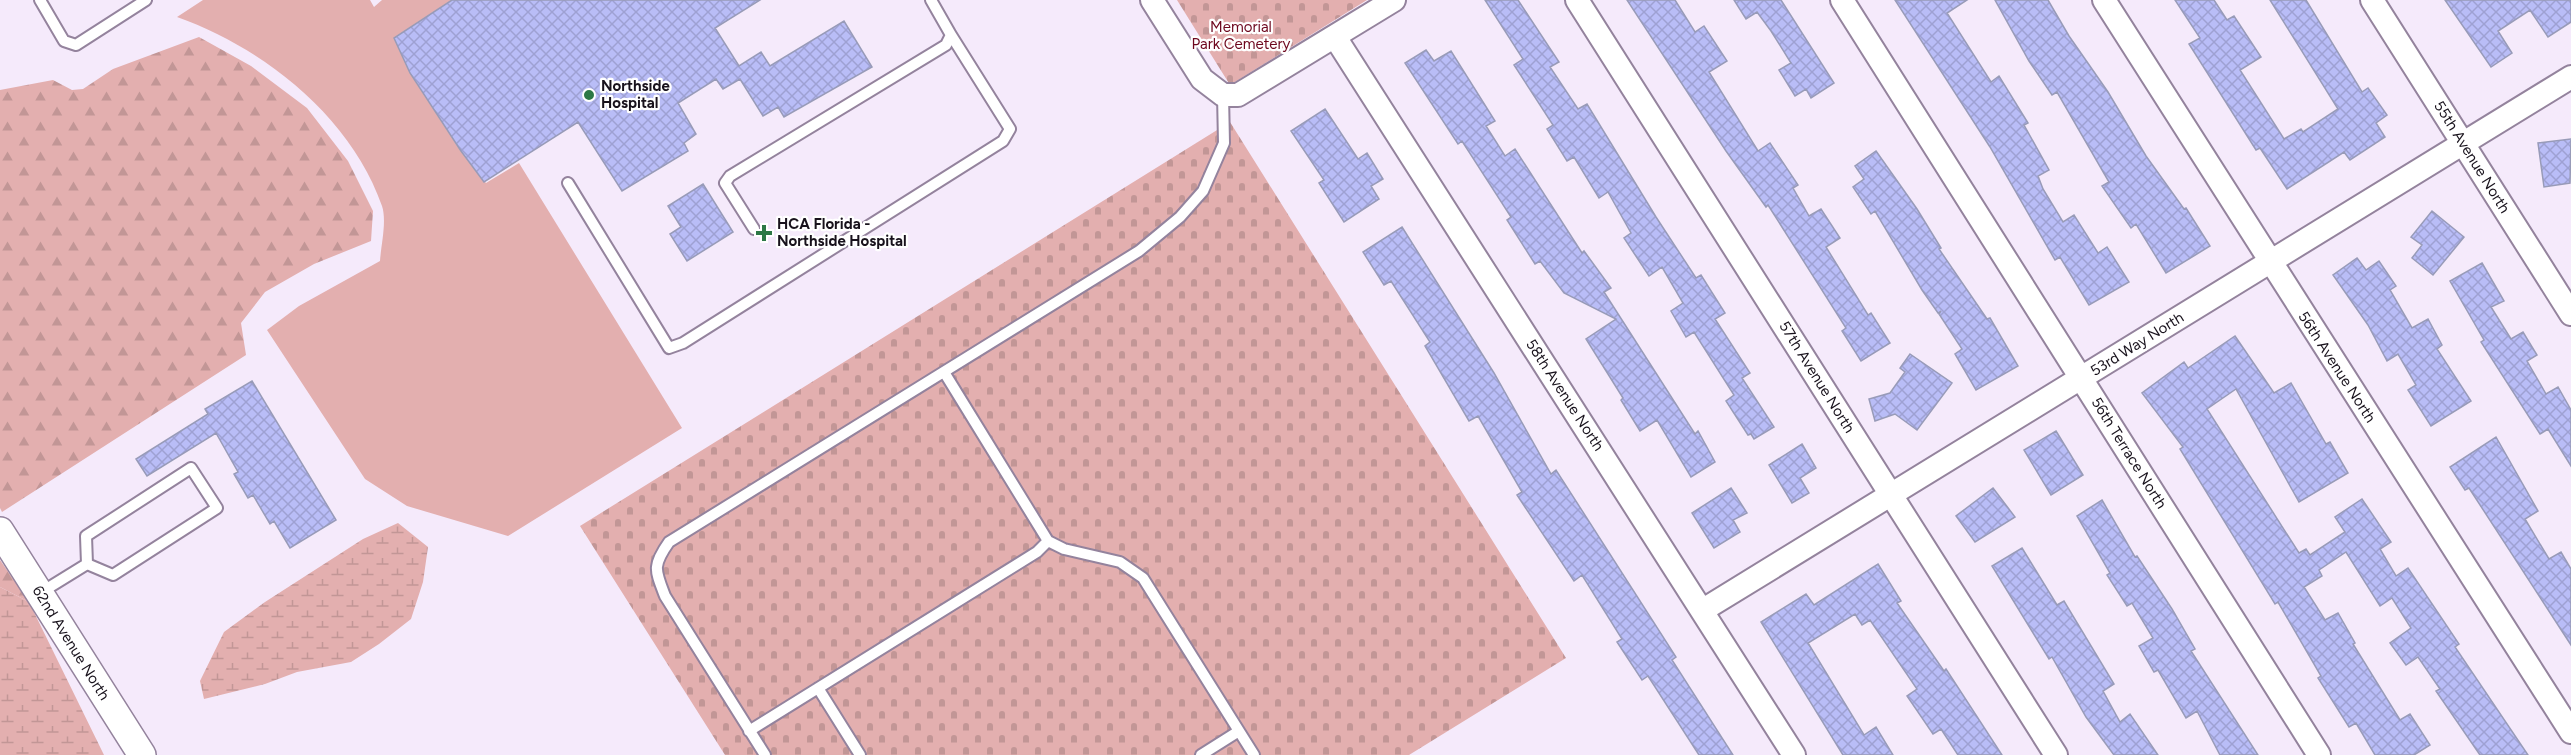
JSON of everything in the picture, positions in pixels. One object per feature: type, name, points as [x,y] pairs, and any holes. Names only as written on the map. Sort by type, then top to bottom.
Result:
[{"type":"street","points":[[1152,0],[1202,79],[1223,95],[1238,95],[1394,0]]},
{"type":"street","name":"57th Avenue North","points":[[1577,0],[2056,755]]},
{"type":"street","name":"56th Terrace North","points":[[1842,0],[2319,755]]},
{"type":"street","name":"56th Avenue North","points":[[2104,0],[2571,732]]},
{"type":"street","name":"55th Avenue North","points":[[2372,0],[2571,314]]},
{"type":"street","name":"58th Avenue North","points":[[1335,37],[1794,755]]},
{"type":"street","name":"53rd Way North","points":[[1703,610],[2571,77]]},
{"type":"street","name":"62nd Avenue North","points":[[0,531],[142,755]]},
{"type":"lane","points":[[40,0],[64,41],[76,45],[146,0]]},
{"type":"lane","points":[[568,183],[669,348],[683,343],[1003,141],[1010,129],[931,0]]},
{"type":"lane","points":[[754,229],[725,183],[730,176],[946,45],[951,35]]},
{"type":"lane","points":[[765,755],[665,596],[655,571],[658,557],[669,542],[1139,251],[1180,217],[1203,191],[1224,144],[1223,95]]},
{"type":"lane","points":[[944,372],[1048,541],[1064,549],[1120,562],[1143,578],[1254,755]]},
{"type":"lane","points":[[191,468],[217,508],[113,575],[87,564],[86,536],[191,468]]},
{"type":"lane","points":[[749,731],[1037,552],[1048,541]]},
{"type":"lane","points":[[40,593],[87,564]]},
{"type":"lane","points":[[818,688],[860,755]]},
{"type":"lane","points":[[1201,755],[1239,731]]},
{"type":"green space","points":[[203,0],[370,0],[374,7],[382,0],[463,0],[463,154],[486,183],[519,163],[682,428],[508,536],[407,506],[365,479],[267,330],[299,306],[380,261],[384,226],[382,206],[368,174],[349,143],[326,115],[300,90],[272,67],[241,47],[210,30],[177,17]]},
{"type":"green space","name":"Memorial Park Cemetery","points":[[1177,0],[1367,0],[1230,85]]},
{"type":"green space","points":[[199,37],[251,66],[307,108],[348,161],[373,211],[371,241],[314,264],[265,292],[241,323],[246,355],[2,512],[0,508],[0,90],[53,80],[72,90],[83,89],[113,69]]},
{"type":"green space","points":[[1230,122],[1566,658],[1409,755],[725,755],[580,526]]},
{"type":"green space","points":[[398,523],[428,547],[423,582],[411,619],[351,662],[297,672],[265,684],[204,699],[200,681],[224,632],[265,602],[363,539]]},
{"type":"green space","points":[[0,560],[29,602],[0,587]]},
{"type":"green space","points":[[0,587],[29,602],[104,755],[0,755]]},
{"type":"building","name":"Northside Hospital","points":[[452,0],[760,0],[715,28],[739,66],[761,52],[770,66],[844,21],[872,67],[784,117],[778,107],[763,116],[740,79],[723,89],[716,79],[678,103],[696,134],[684,143],[688,151],[622,191],[578,122],[484,182],[410,73],[394,38]]},
{"type":"building","points":[[1485,0],[1518,0],[1559,62],[1550,67],[1578,109],[1587,104],[1696,278],[1701,275],[1725,313],[1715,319],[1750,373],[1742,378],[1774,427],[1754,439],[1751,434],[1748,435],[1726,401],[1734,395],[1694,332],[1686,337],[1671,311],[1683,303],[1662,267],[1649,276],[1624,238],[1631,233],[1608,192],[1599,198],[1574,157],[1567,161],[1547,129],[1553,125],[1514,65],[1523,59]]},
{"type":"building","points":[[1627,0],[1675,0],[1695,32],[1704,26],[1727,61],[1709,72],[1758,151],[1770,143],[1798,185],[1793,188],[1809,216],[1821,209],[1840,238],[1826,247],[1868,315],[1871,313],[1890,343],[1861,361],[1842,331],[1846,328],[1768,205],[1766,207],[1726,151]]},
{"type":"building","points":[[1734,0],[1781,0],[1834,83],[1811,98],[1806,89],[1795,96],[1779,70],[1791,63],[1771,31],[1757,12],[1746,19]]},
{"type":"building","points":[[1895,0],[1967,0],[1947,13],[1991,82],[1999,76],[2028,123],[2024,125],[2049,170],[2038,176],[2043,189],[2063,222],[2074,215],[2098,253],[2107,247],[2129,282],[2089,305],[2060,257],[2055,260],[1990,147]]},
{"type":"building","points":[[1995,0],[2048,0],[2069,36],[2108,92],[2146,156],[2184,209],[2186,208],[2210,246],[2166,273],[2136,224],[2131,228],[2102,186],[2109,182],[2057,92],[2052,95],[2029,61]]},
{"type":"building","points":[[2175,0],[2214,0],[2227,20],[2234,16],[2261,57],[2240,70],[2284,139],[2301,129],[2303,132],[2338,109],[2270,0],[2306,0],[2362,92],[2368,88],[2387,115],[2376,123],[2385,137],[2350,160],[2344,152],[2287,189],[2260,148],[2256,150],[2189,44],[2200,38]]},
{"type":"building","points":[[2445,0],[2571,0],[2571,22],[2548,37],[2530,10],[2498,31],[2512,53],[2491,67]]},
{"type":"building","points":[[1426,50],[1434,61],[1451,51],[1495,121],[1486,126],[1505,156],[1515,149],[1582,253],[1584,251],[1611,288],[1604,292],[1695,434],[1698,431],[1715,462],[1691,477],[1657,420],[1640,431],[1621,400],[1623,398],[1586,339],[1616,319],[1564,293],[1540,261],[1535,264],[1507,220],[1511,217],[1462,141],[1458,144],[1405,63]]},
{"type":"building","points":[[1325,109],[1358,159],[1367,153],[1383,179],[1371,186],[1379,199],[1344,222],[1319,183],[1324,180],[1291,131]]},
{"type":"building","points":[[2571,139],[2570,183],[2544,187],[2538,143]]},
{"type":"building","points":[[1876,151],[1917,209],[1941,248],[1939,249],[1987,319],[1990,318],[2018,366],[1976,390],[1955,354],[1962,349],[1939,314],[1941,311],[1938,313],[1922,290],[1875,211],[1871,214],[1853,187],[1864,179],[1855,166]]},
{"type":"building","points":[[703,184],[733,232],[687,261],[670,234],[681,227],[668,206]]},
{"type":"building","points":[[2432,211],[2464,237],[2433,275],[2412,258],[2422,245],[2411,237]]},
{"type":"building","points":[[1402,227],[1494,373],[1551,474],[1556,470],[1676,657],[1672,660],[1733,755],[1699,755],[1648,676],[1642,680],[1617,642],[1622,639],[1582,575],[1574,581],[1517,495],[1522,492],[1478,416],[1469,421],[1425,346],[1430,342],[1391,281],[1384,285],[1363,252]]},
{"type":"building","points":[[2357,258],[2366,270],[2379,261],[2396,286],[2390,290],[2412,328],[2428,319],[2442,345],[2437,349],[2471,401],[2431,426],[2408,390],[2416,385],[2398,354],[2387,361],[2368,325],[2333,275]]},
{"type":"building","points":[[2482,263],[2504,301],[2491,307],[2511,339],[2523,332],[2537,355],[2527,361],[2546,394],[2558,387],[2571,410],[2571,466],[2548,429],[2540,434],[2481,342],[2484,340],[2450,281]]},
{"type":"building","points":[[2235,336],[2274,393],[2291,383],[2326,444],[2330,442],[2348,473],[2299,502],[2236,389],[2207,409],[2299,553],[2306,549],[2310,555],[2345,532],[2335,517],[2362,499],[2391,542],[2380,549],[2396,576],[2408,568],[2459,644],[2455,647],[2528,755],[2480,755],[2436,691],[2440,689],[2418,657],[2406,665],[2390,643],[2411,628],[2392,598],[2380,606],[2346,552],[2319,570],[2322,576],[2304,587],[2325,620],[2338,613],[2355,643],[2353,644],[2400,720],[2410,714],[2430,745],[2414,755],[2375,755],[2356,723],[2349,727],[2318,678],[2321,676],[2278,602],[2275,604],[2180,449],[2183,447],[2142,393],[2184,362],[2188,368]]},
{"type":"building","points":[[1910,354],[1952,383],[1917,430],[1895,414],[1875,421],[1869,399],[1890,393],[1905,372],[1900,368]]},
{"type":"building","points":[[252,381],[336,520],[290,548],[274,521],[270,524],[253,495],[248,498],[234,474],[238,472],[216,433],[147,476],[136,459],[208,414],[205,409]]},
{"type":"building","points":[[2056,431],[2083,475],[2051,495],[2024,450]]},
{"type":"building","points":[[2496,437],[2538,511],[2525,519],[2549,559],[2561,552],[2571,569],[2571,645],[2469,488],[2465,490],[2450,467]]},
{"type":"building","points":[[1802,444],[1816,468],[1800,478],[1809,493],[1792,503],[1769,465]]},
{"type":"building","points":[[1731,488],[1747,513],[1733,520],[1740,532],[1714,548],[1692,513]]},
{"type":"building","points":[[1993,488],[2015,517],[1975,542],[1956,516]]},
{"type":"building","points":[[2102,500],[2135,557],[2137,556],[2172,609],[2195,649],[2191,651],[2258,755],[2220,755],[2197,711],[2186,718],[2158,670],[2154,672],[2139,646],[2153,638],[2132,603],[2127,606],[2107,575],[2110,573],[2077,516]]},
{"type":"building","points":[[2022,548],[2057,605],[2064,601],[2114,684],[2103,691],[2120,722],[2130,714],[2158,755],[2114,755],[2086,717],[2052,657],[2049,659],[1992,566]]},
{"type":"building","points":[[1878,564],[1901,601],[1897,603],[1944,671],[1946,669],[2002,755],[1958,755],[1941,729],[1933,734],[1907,696],[1917,689],[1870,620],[1862,625],[1855,614],[1808,643],[1864,735],[1876,727],[1893,755],[1843,755],[1761,622],[1806,594],[1814,605]]},
{"type":"place","name":"Northside Hospital","points":[[589,95]]},
{"type":"place","name":"HCA Florida - Northside Hospital","points":[[764,233]]}]
